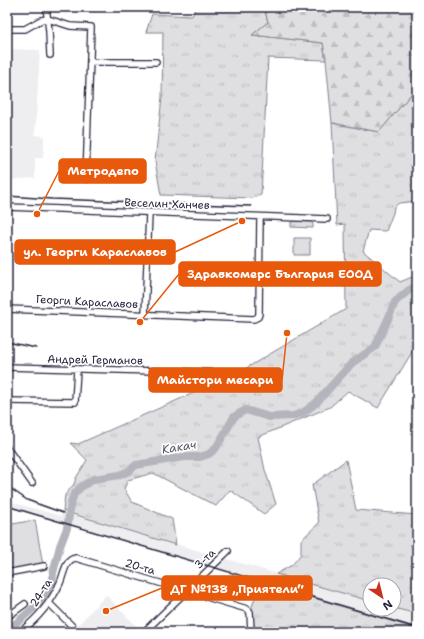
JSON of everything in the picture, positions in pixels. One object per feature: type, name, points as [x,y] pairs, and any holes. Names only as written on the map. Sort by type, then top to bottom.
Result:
[{"type":"street","points":[[46,7],[50,55]]},
{"type":"street","points":[[7,29],[25,29],[41,20],[48,19],[70,26],[91,27],[86,179]]},
{"type":"street","points":[[90,62],[156,62]]},
{"type":"street","name":"Веселин Ханчев","points":[[7,207],[327,219]]},
{"type":"street","points":[[145,315],[149,213]]},
{"type":"street","name":"Георги Караславов","points":[[7,309],[254,319],[258,317],[259,314],[260,217]]},
{"type":"street","name":"Андрей Германов","points":[[7,367],[230,373]]},
{"type":"street","points":[[7,401],[75,402],[77,370]]},
{"type":"street","points":[[7,448],[32,483]]},
{"type":"street","name":"3-та","points":[[144,632],[228,551]]},
{"type":"street","name":"20-та","points":[[71,559],[76,558],[187,590],[249,610],[251,632]]},
{"type":"street","name":"24-та","points":[[20,632],[36,619],[49,603],[71,559]]},
{"type":"street","points":[[7,573],[44,566]]},
{"type":"street","points":[[49,603],[78,632]]},
{"type":"street","name":"24-та","points":[[7,617],[26,604]]},
{"type":"shaded area","points":[[7,49],[40,50],[35,135],[44,136],[44,144],[43,158],[35,158],[35,178],[7,180]]},
{"type":"shaded area","points":[[7,501],[61,516],[63,511],[362,599],[362,613],[7,507]]},
{"type":"shaded area","points":[[106,595],[140,630],[138,632],[83,632],[77,626]]},
{"type":"shaded area","points":[[402,610],[417,614],[417,629],[377,617],[402,617]]},
{"type":"green space","points":[[196,7],[264,7],[268,22],[252,35],[323,43],[326,60],[268,58],[261,195],[253,198],[161,195],[155,161],[162,97],[163,32],[146,32],[152,14],[192,16]]},
{"type":"green space","points":[[264,7],[417,7],[417,87],[379,132],[332,123],[323,43],[252,35],[268,22]]},
{"type":"green space","points":[[417,87],[417,201],[399,203],[394,207],[386,231],[369,230],[363,251],[400,282],[417,275],[417,344],[378,408],[348,391],[330,407],[258,437],[265,470],[276,504],[264,514],[230,490],[216,506],[153,473],[128,480],[124,489],[132,502],[172,519],[176,545],[63,511],[65,495],[74,484],[87,460],[70,443],[78,444],[223,380],[243,370],[346,309],[345,224],[337,225],[332,123],[379,132]]},
{"type":"green space","points":[[291,221],[311,222],[313,224],[313,228],[291,227]]},
{"type":"green space","points":[[294,238],[310,238],[310,255],[294,255]]},
{"type":"green space","points":[[346,460],[356,510],[417,515],[417,614],[402,610],[402,577],[362,577],[362,599],[276,574],[292,565],[301,554],[301,540],[319,523],[312,485]]},
{"type":"green space","points":[[35,520],[43,565],[7,572],[7,525]]},
{"type":"green space","points":[[261,582],[362,612],[362,617],[377,617],[417,629],[417,632],[253,632],[252,606]]},
{"type":"waterway","name":"Какач","points":[[7,629],[14,625],[37,605],[52,584],[53,573],[60,546],[67,528],[71,503],[74,494],[82,486],[94,479],[120,475],[129,471],[136,465],[184,457],[200,457],[209,454],[216,448],[234,417],[246,410],[269,417],[294,416],[304,412],[316,403],[352,363],[375,347],[395,302],[409,290],[417,287]]},
{"type":"railway","points":[[7,196],[251,206]]},
{"type":"railway","points":[[7,342],[36,348]]},
{"type":"railway","points":[[7,486],[27,500],[63,513]]},
{"type":"railway","points":[[7,506],[417,628]]},
{"type":"place","name":"Метродепо","points":[[37,214]]},
{"type":"place","name":"ул. Георги Караславов","points":[[242,221]]},
{"type":"place","name":"Здравкомерс България ЕООД","points":[[140,322]]},
{"type":"place","name":"Майстори месари","points":[[287,333]]},
{"type":"place","name":"ДГ №138 „Приятели“","points":[[106,611]]}]
